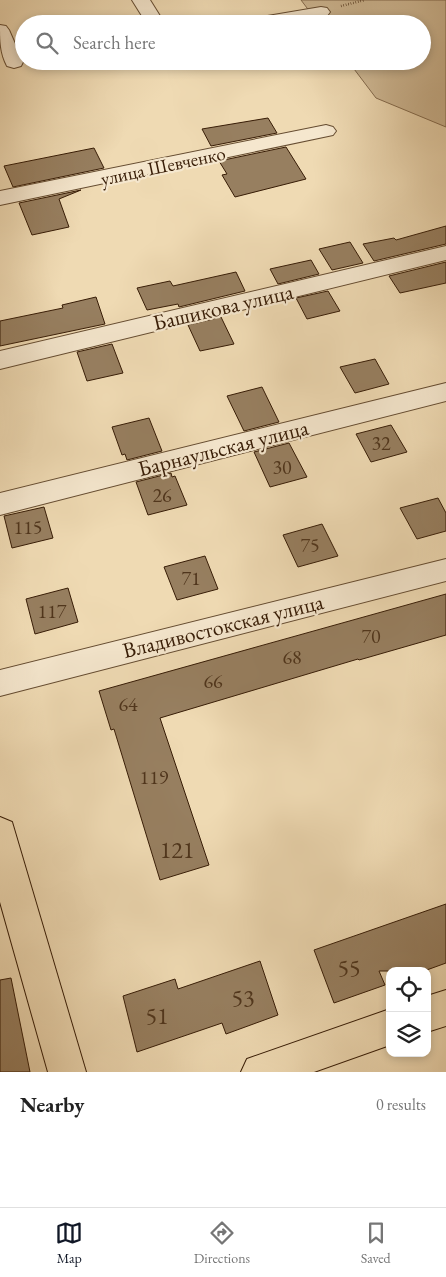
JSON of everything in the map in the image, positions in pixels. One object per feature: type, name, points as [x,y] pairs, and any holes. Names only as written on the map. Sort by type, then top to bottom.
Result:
[{"type":"main road","points":[[0,833],[13,888],[67,1072]]},
{"type":"main road","points":[[431,1013],[446,1008]]},
{"type":"main road","points":[[260,1072],[386,1028]]},
{"type":"street","points":[[141,0],[150,15]]},
{"type":"street","points":[[303,15],[321,12]]},
{"type":"street","points":[[0,30],[12,62]]},
{"type":"street","name":"улица Шевченко","points":[[0,198],[89,182],[326,132]]},
{"type":"street","name":"Башикова улица","points":[[0,360],[446,253]]},
{"type":"street","name":"Барнаульская улица","points":[[0,504],[446,392]]},
{"type":"street","name":"Владивостокская улица","points":[[0,683],[446,570]]},
{"type":"shaded area","points":[[301,0],[446,0],[446,127],[376,98],[355,70],[431,70],[431,15],[312,15]]},
{"type":"building","points":[[268,118],[277,133],[211,146],[202,129]]},
{"type":"building","points":[[286,147],[306,179],[235,197],[222,175],[227,174],[219,161]]},
{"type":"building","points":[[94,148],[104,168],[13,187],[4,166]]},
{"type":"building","points":[[81,190],[59,199],[69,227],[32,235],[19,203]]},
{"type":"building","points":[[446,226],[446,244],[374,261],[363,244],[394,238],[396,240]]},
{"type":"building","points":[[350,242],[363,263],[332,270],[319,249]]},
{"type":"building","points":[[311,260],[319,274],[278,284],[270,269]]},
{"type":"building","points":[[446,262],[446,283],[400,293],[389,276]]},
{"type":"building","points":[[236,272],[245,291],[179,307],[178,304],[147,310],[137,288],[170,281],[173,286]]},
{"type":"building","points":[[328,291],[340,311],[307,319],[296,298]]},
{"type":"building","points":[[96,297],[105,324],[0,346],[0,321],[63,308],[62,305]]},
{"type":"building","points":[[221,317],[234,344],[200,351],[188,325]]},
{"type":"building","points":[[112,344],[123,373],[87,381],[77,352]]},
{"type":"building","points":[[375,359],[389,384],[355,393],[340,367]]},
{"type":"building","points":[[262,387],[279,422],[244,431],[227,396]]},
{"type":"building","points":[[149,418],[162,451],[127,460],[125,454],[122,455],[112,427]]},
{"type":"building","points":[[391,425],[407,452],[371,462],[356,434]]},
{"type":"building","points":[[289,443],[307,477],[270,487],[254,452]]},
{"type":"building","points":[[171,473],[172,477],[175,476],[187,505],[148,515],[136,482]]},
{"type":"building","points":[[438,498],[446,513],[446,531],[417,539],[400,508]]},
{"type":"building","points":[[44,507],[53,538],[12,548],[4,516]]},
{"type":"building","points":[[322,524],[338,556],[298,567],[283,535]]},
{"type":"building","points":[[205,556],[218,589],[177,600],[164,567]]},
{"type":"building","points":[[68,588],[78,622],[35,634],[26,599]]},
{"type":"building","points":[[446,594],[446,635],[160,718],[209,865],[160,880],[114,729],[111,730],[99,691]]},
{"type":"building","points":[[446,904],[446,963],[431,968],[386,967],[386,971],[379,971],[385,985],[334,1003],[314,950]]},
{"type":"building","points":[[260,961],[278,1015],[226,1034],[222,1023],[137,1052],[123,996],[175,979],[178,989]]},
{"type":"building","points":[[11,978],[30,1072],[0,1072],[0,980]]}]
